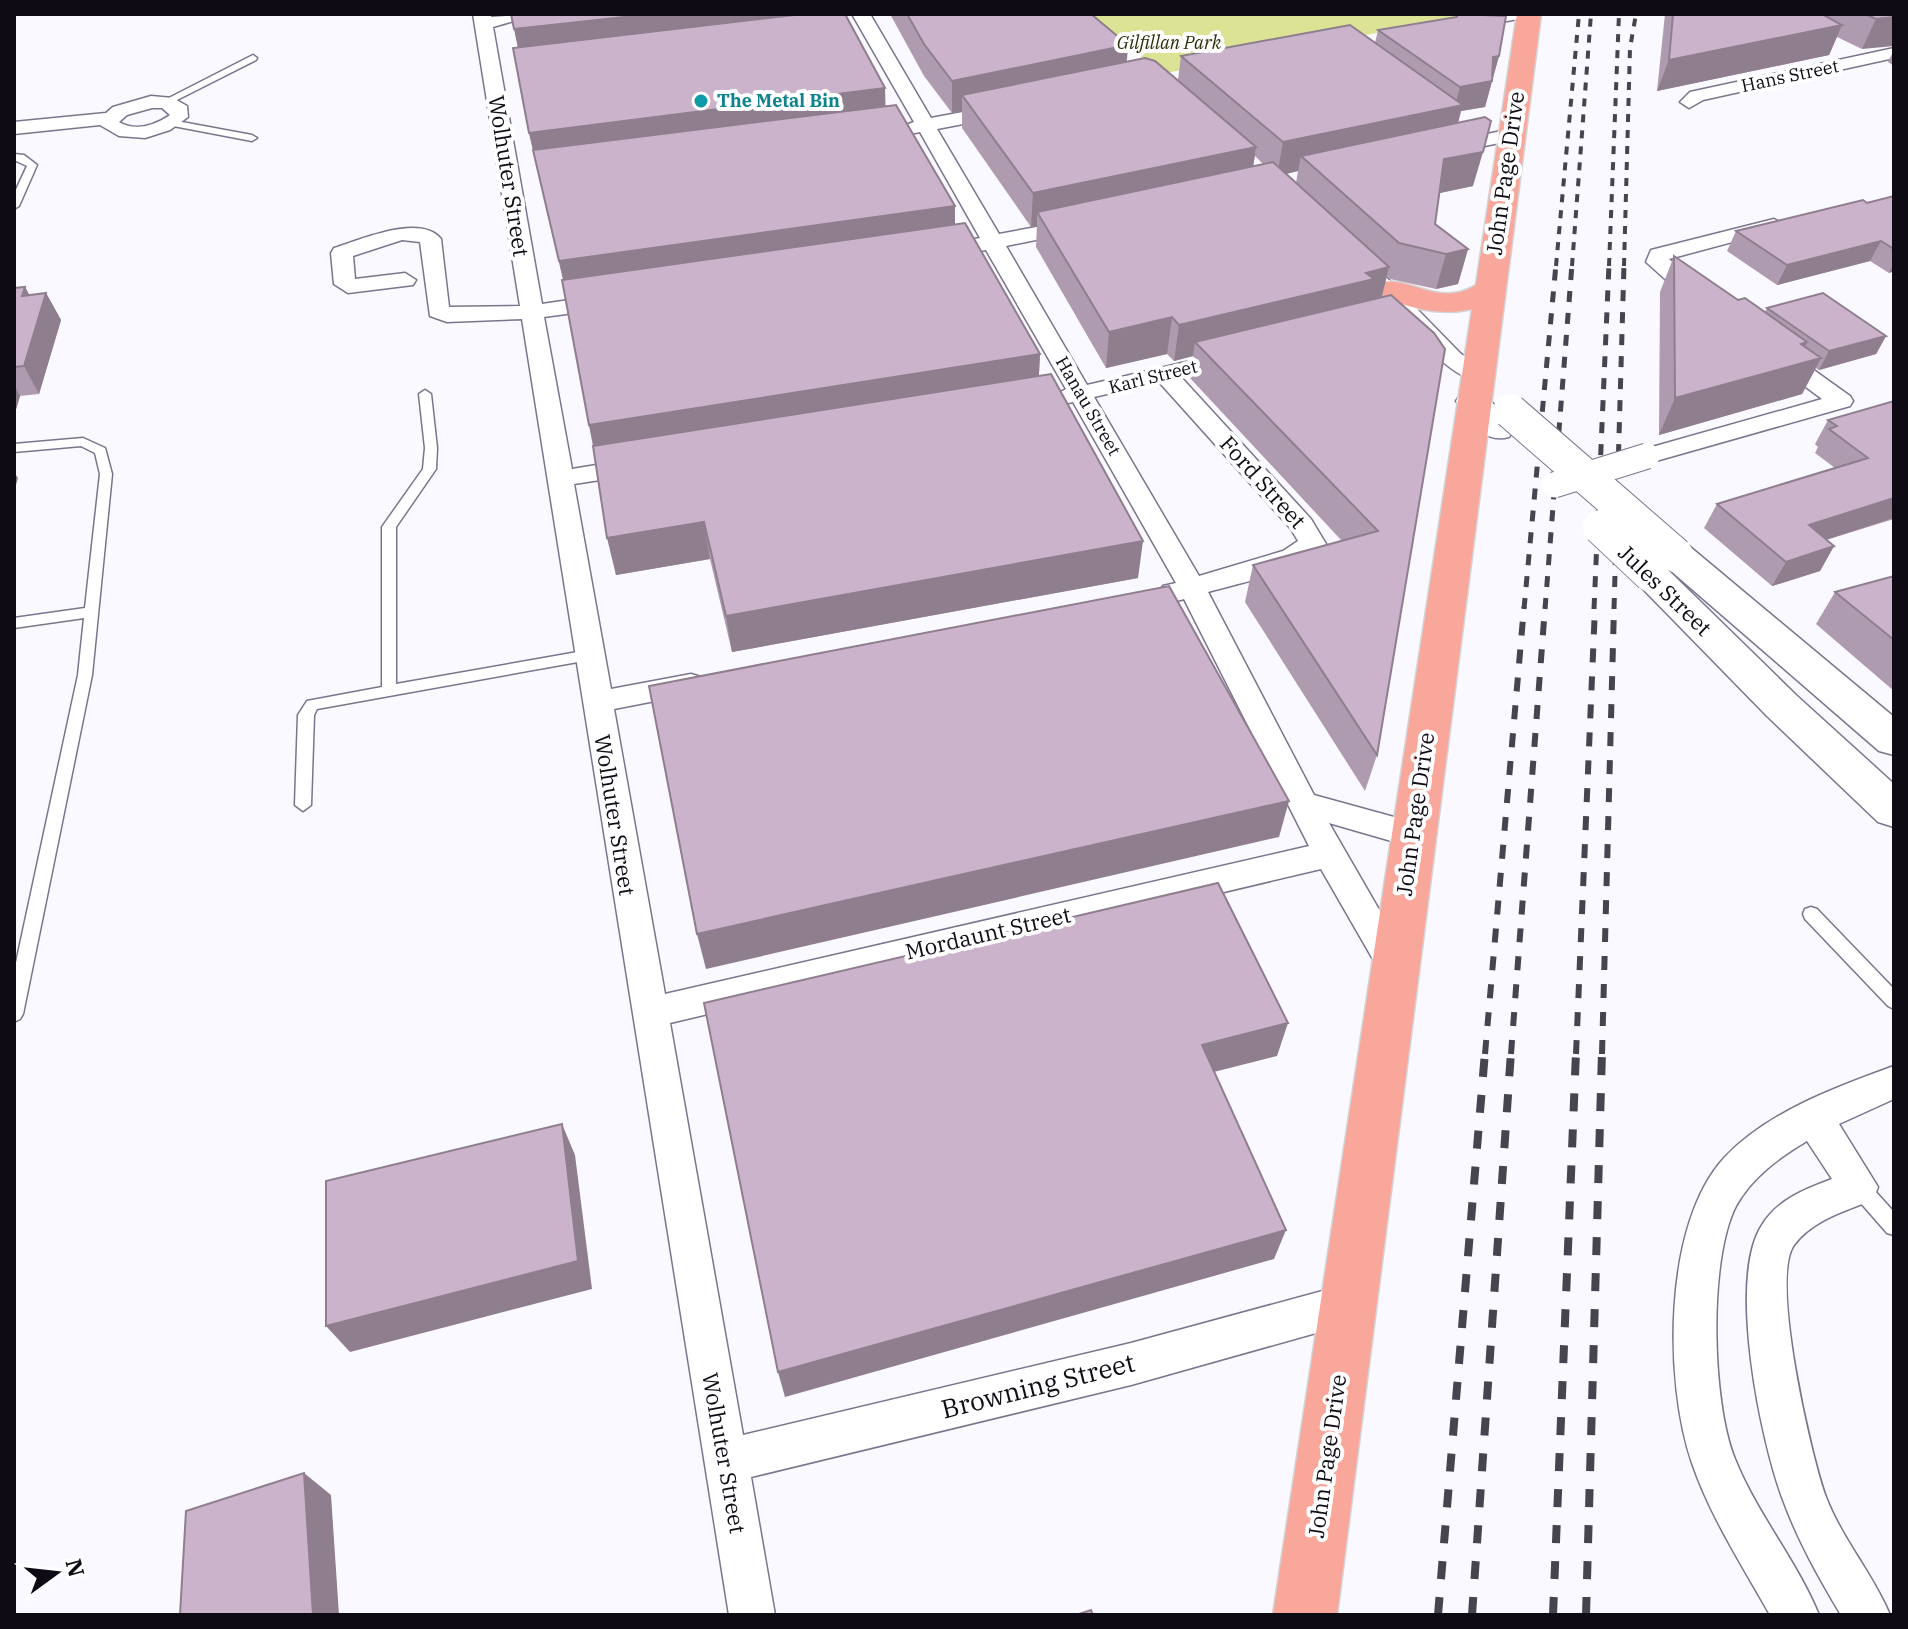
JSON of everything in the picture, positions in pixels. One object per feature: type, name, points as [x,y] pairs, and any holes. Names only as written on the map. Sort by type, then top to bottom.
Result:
[{"type":"main road","name":"John Page Drive","points":[[1305,1615],[1412,834],[1482,395],[1494,138],[1529,14]]},
{"type":"main road","points":[[1387,289],[1423,301],[1444,303],[1479,297],[1489,290]]},
{"type":"main road","name":"Jules Street","points":[[1482,395],[1568,480],[1664,565],[1834,688],[1894,740]]},
{"type":"main road","name":"Jules Street","points":[[1664,565],[1781,705],[1894,810]]},
{"type":"main road","points":[[1781,705],[1834,688]]},
{"type":"street","points":[[482,19],[529,14]]},
{"type":"street","points":[[1440,28],[1518,14]]},
{"type":"street","name":"Wolhuter Street","points":[[482,19],[500,72],[517,178],[530,312],[752,1615]]},
{"type":"street","name":"Hanau Street","points":[[862,25],[926,127],[1193,589],[1329,854],[1394,965]]},
{"type":"street","points":[[1832,47],[1882,72]]},
{"type":"street","name":"Hans Street","points":[[1689,102],[1697,96],[1894,53]]},
{"type":"street","points":[[14,128],[111,118],[134,105],[166,102],[180,110],[171,123],[143,132],[115,130],[109,124],[111,118]]},
{"type":"street","points":[[880,132],[926,127],[1031,105]]},
{"type":"street","points":[[1453,124],[1494,138]]},
{"type":"street","points":[[1419,154],[1494,138]]},
{"type":"street","points":[[1718,311],[1657,262],[1666,251],[1796,220]]},
{"type":"street","points":[[918,256],[994,245],[1097,222]]},
{"type":"street","points":[[405,280],[348,286],[342,253],[350,247],[401,234],[421,234],[430,239],[437,306],[441,314],[530,312],[625,298]]},
{"type":"street","name":"Jules Street","points":[[1353,258],[1411,313],[1482,395]]},
{"type":"street","points":[[1380,321],[1411,313]]},
{"type":"street","points":[[1568,480],[1841,401],[1755,338]]},
{"type":"street","name":"Karl Street","points":[[1036,401],[1082,394],[1211,363]]},
{"type":"street","name":"Ford Street","points":[[1148,598],[1193,589],[1293,557],[1313,544],[1302,525],[1165,374]]},
{"type":"street","points":[[559,479],[667,462]]},
{"type":"street","points":[[596,702],[721,678]]},
{"type":"street","points":[[1304,804],[1412,834]]},
{"type":"street","name":"Mordaunt Street","points":[[648,1013],[1329,854]]},
{"type":"street","points":[[1796,1615],[1713,1460],[1698,1375],[1694,1303],[1709,1223],[1718,1199],[1735,1174],[1762,1150],[1813,1117],[1894,1082]]},
{"type":"street","points":[[1813,1117],[1859,1187],[1796,1213],[1772,1243],[1764,1287],[1789,1448],[1805,1499],[1867,1615]]},
{"type":"street","name":"Browning Street","points":[[726,1461],[1131,1364],[1348,1304]]},
{"type":"lane","points":[[166,102],[253,58]]},
{"type":"lane","points":[[171,123],[252,138]]},
{"type":"lane","points":[[14,157],[32,165],[14,206]]},
{"type":"lane","points":[[389,690],[389,527],[395,513],[428,474],[431,461],[425,394]]},
{"type":"lane","points":[[14,448],[83,442],[101,451],[106,474],[85,675],[14,1014]]},
{"type":"lane","points":[[14,623],[90,612]]},
{"type":"lane","points":[[303,805],[306,715],[312,705],[589,655]]},
{"type":"lane","points":[[1811,914],[1894,1001]]},
{"type":"lane","points":[[1859,1187],[1894,1226]]},
{"type":"green space","name":"Gilfillan Park","points":[[1091,14],[1477,14],[1161,74]]},
{"type":"building","points":[[511,14],[652,14],[514,29]]},
{"type":"building","points":[[803,14],[845,14],[885,88],[529,133],[513,48]]},
{"type":"building","points":[[907,14],[1091,14],[1128,45],[952,81],[924,44]]},
{"type":"building","points":[[1457,14],[1506,16],[1499,56],[1493,57],[1492,81],[1460,87],[1378,30],[1457,17]]},
{"type":"building","points":[[1673,14],[1822,14],[1842,25],[1669,60]]},
{"type":"building","points":[[1865,14],[1894,14],[1894,17],[1876,19]]},
{"type":"building","points":[[1350,25],[1463,105],[1283,142],[1181,56]]},
{"type":"building","points":[[1145,58],[1155,61],[1256,147],[1033,193],[962,95]]},
{"type":"building","points":[[896,105],[955,206],[559,261],[533,150]]},
{"type":"building","points":[[1485,117],[1491,121],[1483,152],[1444,159],[1435,224],[1468,249],[1446,254],[1399,243],[1301,156]]},
{"type":"building","points":[[1273,162],[1389,267],[1366,273],[1374,279],[1179,325],[1172,317],[1109,332],[1037,212]]},
{"type":"building","points":[[1894,196],[1894,249],[1881,241],[1787,265],[1736,231],[1863,200],[1867,203]]},
{"type":"building","points":[[965,223],[1040,354],[589,425],[562,280]]},
{"type":"building","points":[[1674,256],[1738,300],[1745,298],[1807,342],[1801,344],[1821,358],[1675,398]]},
{"type":"building","points":[[25,287],[22,296],[46,293],[24,366],[14,367],[14,288]]},
{"type":"building","points":[[1823,293],[1886,336],[1829,351],[1767,308]]},
{"type":"building","points":[[1391,295],[1434,333],[1445,349],[1377,755],[1253,565],[1378,531],[1195,342]]},
{"type":"building","points":[[1051,374],[1143,541],[726,616],[704,522],[607,538],[593,446]]},
{"type":"building","points":[[1894,401],[1894,498],[1809,525],[1834,546],[1786,562],[1717,504],[1868,458],[1829,429],[1837,426],[1828,420]]},
{"type":"building","points":[[1894,576],[1894,640],[1835,592]]},
{"type":"building","points":[[1169,586],[1289,801],[697,934],[649,686]]},
{"type":"building","points":[[1218,883],[1288,1023],[1202,1045],[1286,1230],[778,1372],[704,1003]]},
{"type":"building","points":[[562,1124],[578,1261],[326,1326],[326,1181]]},
{"type":"building","points":[[304,1473],[313,1615],[180,1615],[186,1511]]},
{"type":"building","points":[[1091,1610],[1093,1615],[1076,1615]]},
{"type":"railway","points":[[1556,266],[1579,14]]},
{"type":"railway","points":[[1572,266],[1591,14]]},
{"type":"railway","points":[[1609,266],[1619,14]]},
{"type":"railway","points":[[1624,266],[1630,48],[1636,14]]},
{"type":"railway","points":[[1524,609],[1556,264]]},
{"type":"railway","points":[[1545,609],[1572,264]]},
{"type":"railway","points":[[1594,609],[1609,264]]},
{"type":"railway","points":[[1614,609],[1624,264]]},
{"type":"railway","points":[[1485,1054],[1524,607]]},
{"type":"railway","points":[[1511,1054],[1545,607]]},
{"type":"railway","points":[[1576,1054],[1595,607]]},
{"type":"railway","points":[[1602,1054],[1614,607]]},
{"type":"railway","points":[[1438,1615],[1485,1052]]},
{"type":"railway","points":[[1472,1615],[1511,1052]]},
{"type":"railway","points":[[1553,1615],[1576,1052]]},
{"type":"railway","points":[[1586,1615],[1602,1052]]},
{"type":"place","name":"The Metal Bin","points":[[701,101]]}]
